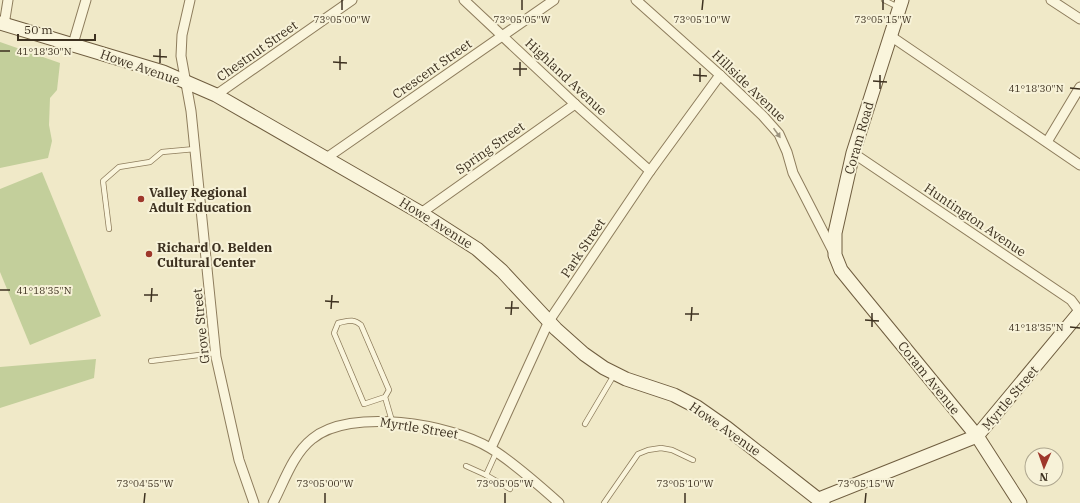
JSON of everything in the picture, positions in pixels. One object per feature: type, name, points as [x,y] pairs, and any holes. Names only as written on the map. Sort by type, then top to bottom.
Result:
[{"type":"main road","name":"Coram Road","points":[[835,255],[835,233],[853,153],[892,37],[901,4]]},
{"type":"main road","name":"Howe Avenue","points":[[2,24],[163,72],[216,95],[421,213],[477,248],[502,271],[549,321],[584,354],[615,374],[674,395],[697,407],[728,428],[818,502]]},
{"type":"main road","name":"Coram Avenue","points":[[835,255],[841,270],[977,436],[1020,503]]},
{"type":"main road","name":"Myrtle Street","points":[[818,502],[977,436],[1080,312]]},
{"type":"street","points":[[2,24],[8,0]]},
{"type":"street","points":[[73,44],[86,0]]},
{"type":"street","name":"Grove Street","points":[[190,0],[182,35],[182,65],[191,111],[196,149],[216,353],[239,460],[254,503]]},
{"type":"street","name":"Chestnut Street","points":[[216,95],[352,0]]},
{"type":"street","name":"Highland Avenue","points":[[464,0],[575,104],[650,171]]},
{"type":"street","name":"Crescent Street","points":[[325,159],[554,0]]},
{"type":"street","name":"Hillside Avenue","points":[[636,0],[720,75],[763,116],[778,134],[787,152],[793,173],[835,255]]},
{"type":"street","points":[[1051,0],[1080,19]]},
{"type":"street","points":[[892,37],[1080,165]]},
{"type":"street","name":"Park Street","points":[[494,450],[549,321],[650,171],[720,75]]},
{"type":"street","points":[[1048,142],[1080,87]]},
{"type":"street","name":"Spring Street","points":[[421,213],[575,104]]},
{"type":"street","name":"Huntington Avenue","points":[[853,153],[1071,300],[1080,312]]},
{"type":"street","name":"Myrtle Street","points":[[273,503],[299,453],[313,438],[334,428],[362,421],[392,421],[448,430],[470,437],[494,450],[559,503]]},
{"type":"lane","points":[[884,0],[901,4]]},
{"type":"lane","points":[[109,229],[104,181],[119,167],[150,162],[162,152],[196,149]]},
{"type":"lane","points":[[385,397],[364,404],[334,333],[338,323],[351,320],[357,321],[361,325],[388,390],[385,397],[392,421]]},
{"type":"lane","points":[[151,362],[216,353]]},
{"type":"lane","points":[[585,424],[615,374]]},
{"type":"lane","points":[[604,503],[638,454],[648,450],[661,448],[672,450],[693,460]]},
{"type":"lane","points":[[486,475],[494,450]]},
{"type":"lane","points":[[466,466],[486,475],[510,489]]},
{"type":"green space","points":[[0,42],[60,63],[57,90],[50,98],[49,125],[52,141],[48,158],[0,168]]},
{"type":"green space","points":[[42,172],[101,316],[30,345],[0,272],[0,189]]},
{"type":"green space","points":[[96,359],[94,378],[0,408],[0,367]]},
{"type":"place","name":"Valley Regional Adult Education","points":[[141,199]]},
{"type":"place","name":"Richard O. Belden Cultural Center","points":[[149,254]]}]
